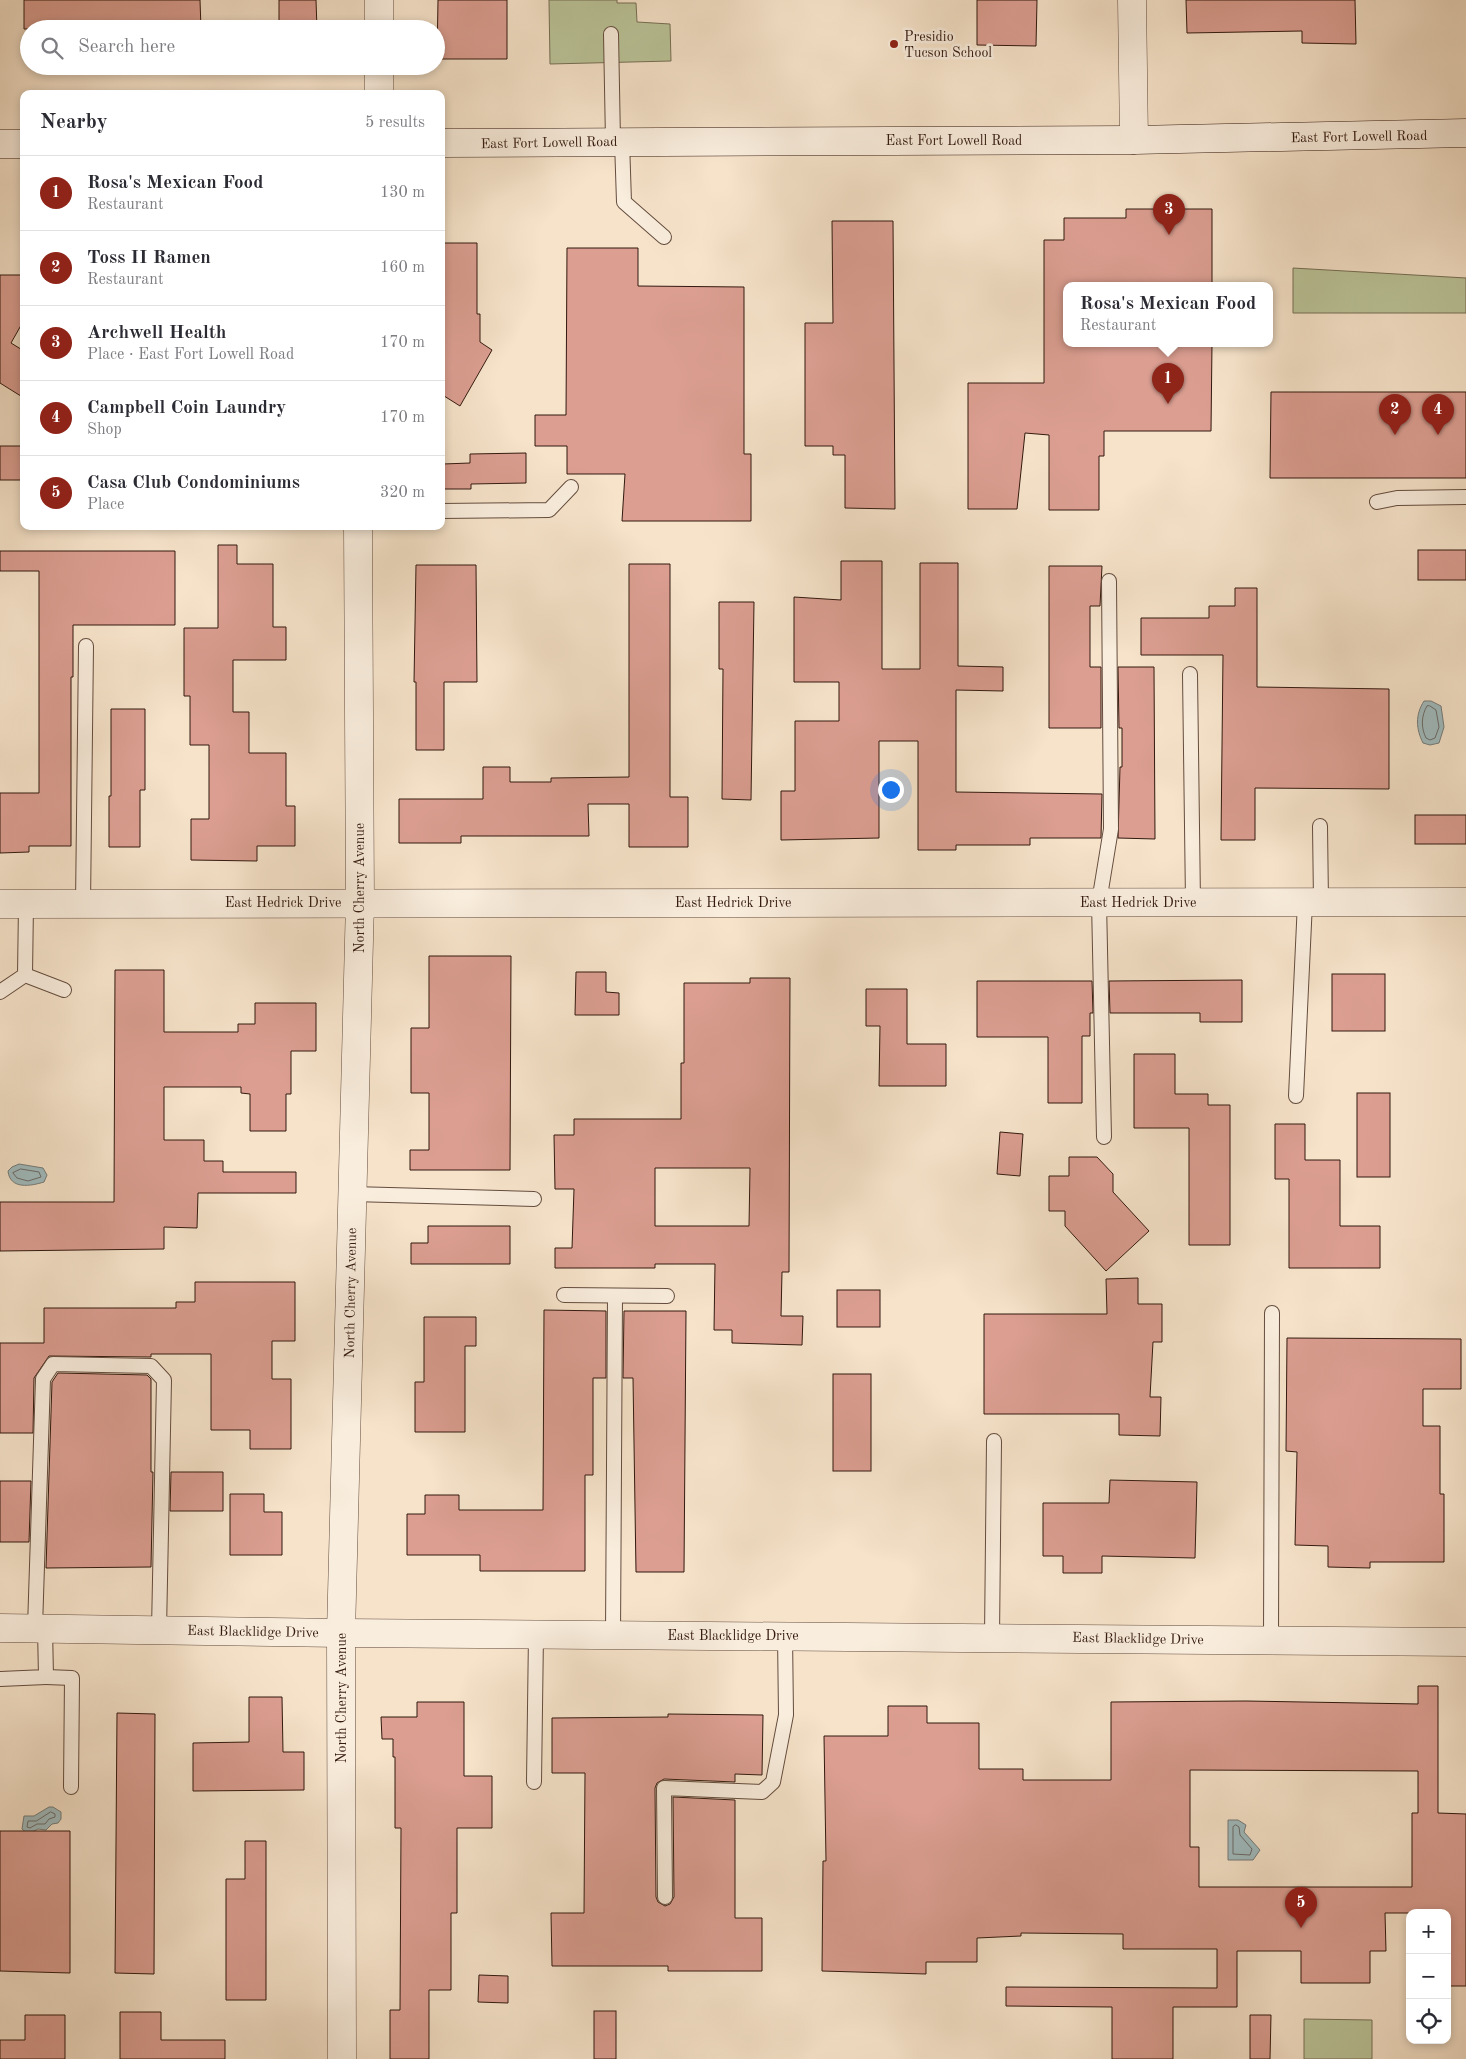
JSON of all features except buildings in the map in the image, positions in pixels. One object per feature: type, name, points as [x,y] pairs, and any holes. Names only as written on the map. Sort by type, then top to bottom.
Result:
[{"type":"street","points":[[379,0],[379,20]]},
{"type":"street","points":[[1132,0],[1134,140]]},
{"type":"street","points":[[379,75],[379,90]]},
{"type":"street","name":"East Fort Lowell Road","points":[[445,143],[1134,140],[1466,133]]},
{"type":"street","points":[[0,144],[20,144]]},
{"type":"street","name":"North Cherry Avenue","points":[[342,2059],[341,1632],[360,902],[358,530]]},
{"type":"street","name":"East Hedrick Drive","points":[[13,904],[360,902],[1466,902]]},
{"type":"street","name":"East Blacklidge Drive","points":[[0,1628],[1466,1642]]},
{"type":"lane","points":[[611,34],[617,141],[624,202],[664,237]]},
{"type":"lane","points":[[445,511],[548,510],[571,487]]},
{"type":"lane","points":[[1377,502],[1397,498],[1466,497]]},
{"type":"lane","points":[[1104,1137],[1099,902],[1111,828],[1109,581]]},
{"type":"lane","points":[[83,904],[86,646]]},
{"type":"lane","points":[[1190,674],[1193,902]]},
{"type":"lane","points":[[1296,1096],[1320,826]]},
{"type":"lane","points":[[13,904],[25,975]]},
{"type":"lane","points":[[25,975],[64,990]]},
{"type":"lane","points":[[0,992],[25,975]]},
{"type":"lane","points":[[352,1194],[534,1198]]},
{"type":"lane","points":[[564,1295],[667,1296]]},
{"type":"lane","points":[[614,1635],[615,1296]]},
{"type":"lane","points":[[1271,1640],[1272,1313]]},
{"type":"lane","points":[[46,1677],[40,1628],[43,1379],[53,1364],[151,1366],[164,1380],[159,1630]]},
{"type":"lane","points":[[992,1637],[994,1441]]},
{"type":"lane","points":[[534,1782],[536,1634]]},
{"type":"lane","points":[[665,1897],[664,1788],[762,1792],[773,1782],[786,1715],[785,1635]]},
{"type":"lane","points":[[0,1679],[72,1678],[71,1787]]},
{"type":"green space","points":[[549,0],[617,0],[617,3],[636,3],[637,22],[670,24],[671,61],[550,64]]},
{"type":"green space","points":[[1293,268],[1466,278],[1466,313],[1293,313]]},
{"type":"green space","points":[[1304,2019],[1372,2020],[1372,2059],[1304,2059]]},
{"type":"water","points":[[1424,701],[1431,701],[1441,706],[1444,727],[1439,743],[1430,745],[1423,743],[1421,738],[1418,717]]},
{"type":"water","points":[[19,1164],[43,1168],[47,1175],[44,1182],[33,1185],[17,1184],[10,1177],[8,1171]]},
{"type":"water","points":[[49,1807],[53,1807],[61,1812],[61,1819],[58,1823],[52,1824],[46,1830],[38,1829],[28,1834],[22,1829],[24,1816],[34,1816]]},
{"type":"water","points":[[1228,1820],[1238,1820],[1246,1825],[1244,1832],[1260,1850],[1253,1860],[1228,1860]]},
{"type":"place","name":"Presidio Tucson School","points":[[894,44]]},
{"type":"place","name":"Archwell Health","points":[[1169,235]]},
{"type":"place","name":"Rosa's Mexican Food","points":[[1168,404]]},
{"type":"place","name":"Toss II Ramen","points":[[1395,435]]},
{"type":"place","name":"Campbell Coin Laundry","points":[[1438,435]]},
{"type":"place","name":"Casa Club Condominiums","points":[[1301,1928]]}]
